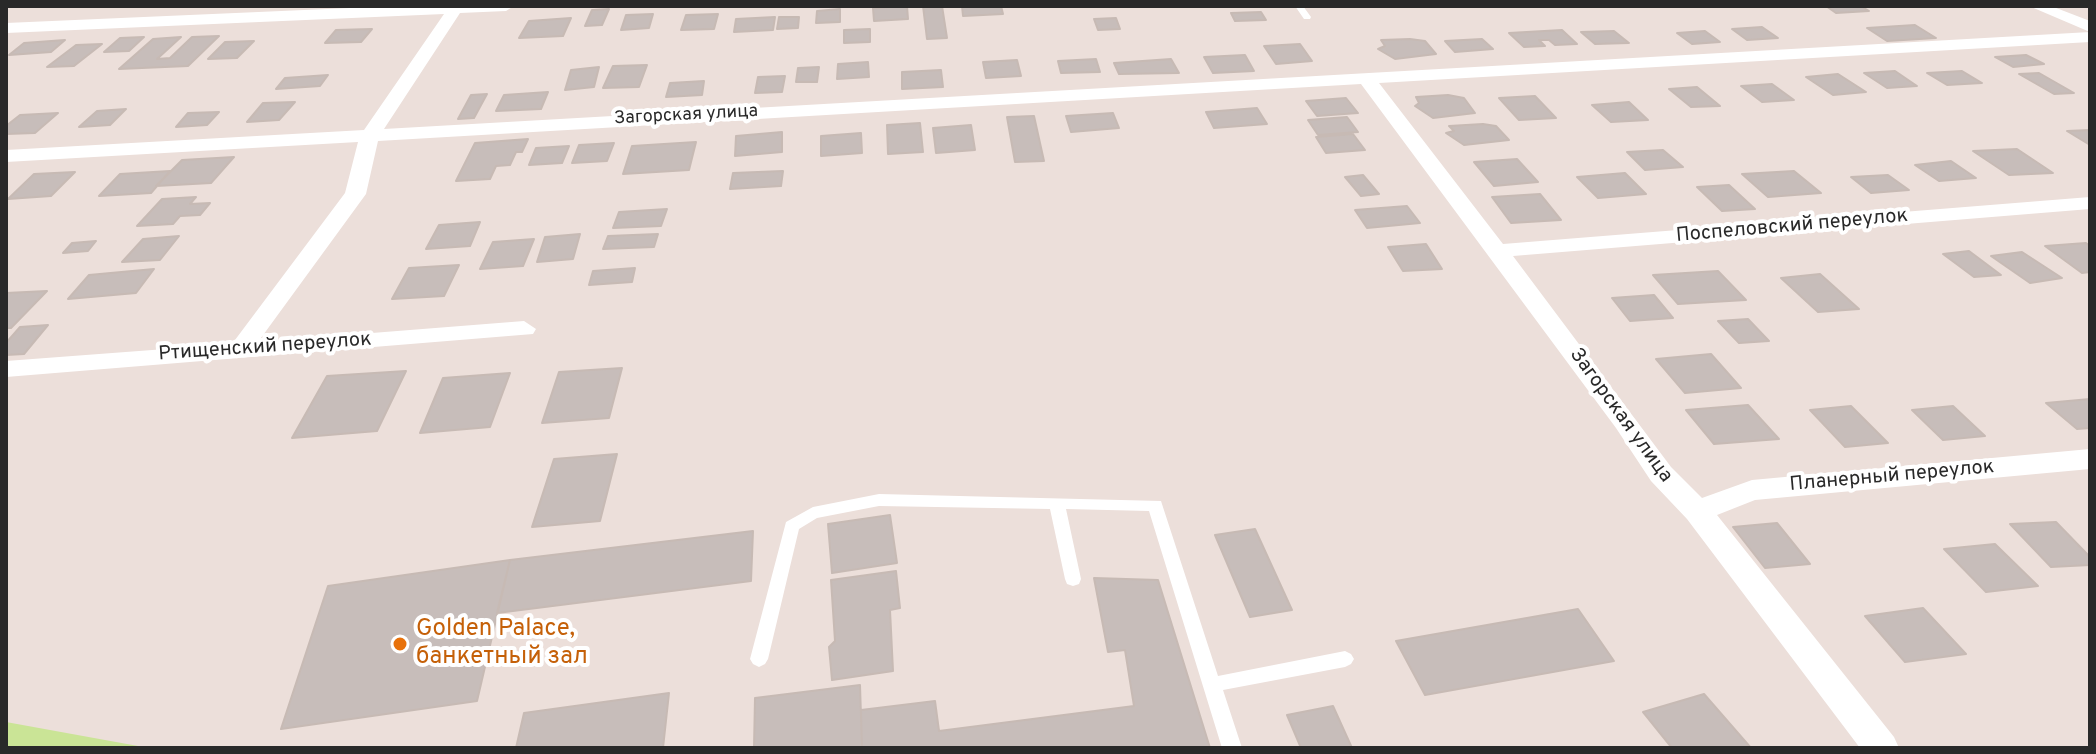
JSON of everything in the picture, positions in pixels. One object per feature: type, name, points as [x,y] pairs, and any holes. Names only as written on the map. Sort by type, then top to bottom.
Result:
[{"type":"street","points":[[6,28],[506,6]]},
{"type":"street","points":[[2037,6],[2090,27]]},
{"type":"street","points":[[241,349],[264,313],[355,194],[370,135],[455,7]]},
{"type":"street","name":"Загорская улица","points":[[6,156],[2090,37]]},
{"type":"street","name":"Загорская улица","points":[[1366,78],[1598,385],[1661,474],[1697,511],[1881,748]]},
{"type":"street","name":"Поспеловский переулок","points":[[1494,251],[2090,203]]},
{"type":"street","name":"Ртищенский переулок","points":[[6,369],[524,329]]},
{"type":"street","name":"Планерный переулок","points":[[1697,511],[1752,490],[2090,459]]},
{"type":"lane","points":[[1299,6],[1307,17]]},
{"type":"lane","points":[[759,659],[792,526],[813,513],[879,500],[1155,505],[1232,748]]},
{"type":"lane","points":[[1057,503],[1073,579]]},
{"type":"lane","points":[[1211,685],[1345,659]]},
{"type":"green space","points":[[6,722],[149,748],[6,748]]},
{"type":"building","points":[[907,6],[908,19],[874,21],[873,8]]},
{"type":"building","points":[[923,6],[942,6],[947,38],[927,39]]},
{"type":"building","points":[[962,6],[1001,6],[1003,14],[963,16]]},
{"type":"building","points":[[1826,6],[1861,6],[1869,11],[1836,13]]},
{"type":"building","points":[[609,9],[602,25],[585,26],[592,10]]},
{"type":"building","points":[[840,9],[840,22],[816,23],[817,11]]},
{"type":"building","points":[[1261,12],[1266,20],[1235,21],[1231,13]]},
{"type":"building","points":[[653,14],[649,28],[621,30],[626,15]]},
{"type":"building","points":[[718,14],[714,29],[681,30],[686,15]]},
{"type":"building","points":[[775,17],[773,30],[734,32],[736,19]]},
{"type":"building","points":[[779,17],[799,17],[798,28],[777,29]]},
{"type":"building","points":[[571,18],[563,36],[519,38],[529,21]]},
{"type":"building","points":[[1116,18],[1120,29],[1098,30],[1094,19]]},
{"type":"building","points":[[1915,25],[1936,38],[1887,41],[1867,28]]},
{"type":"building","points":[[1762,27],[1778,38],[1747,40],[1732,29]]},
{"type":"building","points":[[372,29],[361,42],[325,43],[336,30]]},
{"type":"building","points":[[870,29],[870,42],[844,43],[844,30]]},
{"type":"building","points":[[1562,30],[1577,44],[1555,45],[1549,40],[1539,40],[1545,46],[1524,47],[1509,33]]},
{"type":"building","points":[[1614,31],[1629,43],[1595,44],[1581,32]]},
{"type":"building","points":[[1705,31],[1720,42],[1692,44],[1677,33]]},
{"type":"building","points":[[219,36],[188,66],[119,69],[153,39],[181,37],[157,59],[170,58],[192,37]]},
{"type":"building","points":[[144,37],[129,51],[104,52],[120,38]]},
{"type":"building","points":[[1482,39],[1493,49],[1455,52],[1445,41]]},
{"type":"building","points":[[65,40],[51,52],[9,55],[24,43]]},
{"type":"building","points":[[1381,40],[1425,41],[1436,54],[1395,59],[1378,49],[1385,46]]},
{"type":"building","points":[[254,41],[237,58],[208,59],[225,42]]},
{"type":"building","points":[[102,44],[74,66],[47,67],[76,45]]},
{"type":"building","points":[[1300,44],[1312,61],[1276,64],[1264,46]]},
{"type":"building","points":[[1245,55],[1254,71],[1213,73],[1204,57]]},
{"type":"building","points":[[2026,55],[2044,64],[2013,67],[1995,57]]},
{"type":"building","points":[[1096,59],[1100,72],[1061,73],[1058,61]]},
{"type":"building","points":[[1171,59],[1179,73],[1119,74],[1114,63]]},
{"type":"building","points":[[1017,60],[1021,76],[986,78],[983,62]]},
{"type":"building","points":[[868,62],[869,77],[837,79],[838,64]]},
{"type":"building","points":[[647,65],[639,87],[603,88],[613,66]]},
{"type":"building","points":[[599,67],[594,87],[565,90],[571,70]]},
{"type":"building","points":[[819,67],[817,82],[796,82],[798,68]]},
{"type":"building","points":[[941,70],[943,87],[902,89],[902,72]]},
{"type":"building","points":[[1895,71],[1917,86],[1887,88],[1864,73]]},
{"type":"building","points":[[1962,71],[1982,83],[1947,85],[1927,73]]},
{"type":"building","points":[[2039,73],[2074,93],[2054,94],[2019,74]]},
{"type":"building","points":[[1838,74],[1866,92],[1833,95],[1806,77]]},
{"type":"building","points":[[328,75],[320,86],[276,89],[285,78]]},
{"type":"building","points":[[785,76],[782,92],[755,93],[758,77]]},
{"type":"building","points":[[704,81],[702,95],[666,97],[670,83]]},
{"type":"building","points":[[1772,84],[1794,100],[1762,102],[1741,86]]},
{"type":"building","points":[[1697,87],[1720,106],[1691,107],[1669,89]]},
{"type":"building","points":[[548,92],[541,109],[496,111],[504,95]]},
{"type":"building","points":[[487,94],[474,118],[458,119],[471,95]]},
{"type":"building","points":[[1448,95],[1464,98],[1475,113],[1433,118],[1415,106],[1419,103],[1416,97]]},
{"type":"building","points":[[1535,96],[1556,118],[1519,120],[1499,98]]},
{"type":"building","points":[[1346,98],[1358,113],[1317,116],[1306,101]]},
{"type":"building","points":[[295,102],[279,120],[247,122],[263,103]]},
{"type":"building","points":[[1629,102],[1648,120],[1611,122],[1592,105]]},
{"type":"building","points":[[1257,108],[1267,124],[1214,128],[1206,112]]},
{"type":"building","points":[[126,109],[110,125],[79,127],[97,111]]},
{"type":"building","points":[[219,112],[207,125],[176,127],[188,113]]},
{"type":"building","points":[[58,113],[35,133],[6,134],[6,126],[20,115]]},
{"type":"building","points":[[1113,113],[1119,128],[1071,132],[1066,116]]},
{"type":"building","points":[[1034,116],[1044,161],[1015,162],[1007,117]]},
{"type":"building","points":[[1347,117],[1358,132],[1318,135],[1308,120]]},
{"type":"building","points":[[920,123],[923,152],[888,154],[887,125]]},
{"type":"building","points":[[971,125],[975,150],[936,153],[933,128]]},
{"type":"building","points":[[1449,126],[1496,126],[1509,140],[1464,145],[1446,133],[1454,131]]},
{"type":"building","points":[[2090,130],[2090,145],[2067,131]]},
{"type":"building","points":[[782,132],[782,152],[735,156],[736,136]]},
{"type":"building","points":[[861,133],[862,153],[821,156],[821,136]]},
{"type":"building","points":[[1353,134],[1365,150],[1326,153],[1316,137]]},
{"type":"building","points":[[528,139],[522,152],[516,152],[510,165],[496,166],[490,179],[456,181],[475,143]]},
{"type":"building","points":[[696,142],[689,170],[623,174],[632,146]]},
{"type":"building","points":[[614,143],[607,161],[572,163],[579,145]]},
{"type":"building","points":[[569,146],[562,163],[529,165],[536,148]]},
{"type":"building","points":[[2017,149],[2053,173],[2009,175],[1973,151]]},
{"type":"building","points":[[1663,150],[1683,167],[1645,170],[1627,152]]},
{"type":"building","points":[[234,157],[211,183],[156,186],[182,160]]},
{"type":"building","points":[[1517,159],[1538,182],[1494,186],[1474,162]]},
{"type":"building","points":[[1951,161],[1976,178],[1939,181],[1915,165]]},
{"type":"building","points":[[170,171],[151,193],[99,196],[120,174]]},
{"type":"building","points":[[783,171],[781,186],[730,189],[733,173]]},
{"type":"building","points":[[1794,171],[1821,193],[1768,197],[1742,174]]},
{"type":"building","points":[[75,172],[51,196],[8,199],[34,174]]},
{"type":"building","points":[[1625,173],[1646,194],[1598,198],[1577,177]]},
{"type":"building","points":[[1363,175],[1379,194],[1361,196],[1345,177]]},
{"type":"building","points":[[1888,175],[1909,190],[1871,193],[1851,177]]},
{"type":"building","points":[[1729,185],[1755,209],[1722,211],[1697,187]]},
{"type":"building","points":[[1540,194],[1561,220],[1511,223],[1492,197]]},
{"type":"building","points":[[196,197],[190,204],[210,203],[200,215],[180,216],[173,224],[137,226],[162,199]]},
{"type":"building","points":[[1407,206],[1420,223],[1367,228],[1355,210]]},
{"type":"building","points":[[667,209],[661,226],[613,228],[619,212]]},
{"type":"building","points":[[480,222],[470,246],[426,249],[439,225]]},
{"type":"building","points":[[580,234],[573,259],[537,262],[545,237]]},
{"type":"building","points":[[658,234],[654,247],[603,249],[608,236]]},
{"type":"building","points":[[179,236],[160,260],[122,262],[143,239]]},
{"type":"building","points":[[534,239],[523,266],[480,269],[493,242]]},
{"type":"building","points":[[96,241],[88,251],[63,253],[72,243]]},
{"type":"building","points":[[2086,243],[2090,246],[2090,272],[2082,273],[2045,246]]},
{"type":"building","points":[[1426,244],[1442,269],[1403,271],[1388,247]]},
{"type":"building","points":[[1969,251],[2001,275],[1974,277],[1943,254]]},
{"type":"building","points":[[2022,252],[2062,278],[2030,283],[1991,256]]},
{"type":"building","points":[[459,265],[444,296],[392,299],[409,268]]},
{"type":"building","points":[[635,268],[632,282],[589,285],[593,271]]},
{"type":"building","points":[[154,269],[136,293],[68,299],[89,275]]},
{"type":"building","points":[[1718,271],[1746,300],[1678,304],[1653,275]]},
{"type":"building","points":[[1820,274],[1859,309],[1818,312],[1781,278]]},
{"type":"building","points":[[47,291],[11,328],[6,328],[6,293]]},
{"type":"building","points":[[1654,295],[1673,318],[1630,321],[1612,298]]},
{"type":"building","points":[[1748,319],[1769,341],[1739,343],[1718,321]]},
{"type":"building","points":[[48,325],[24,354],[6,355],[6,343],[20,327]]},
{"type":"building","points":[[1711,354],[1741,388],[1685,393],[1656,359]]},
{"type":"building","points":[[622,368],[609,418],[542,423],[559,372]]},
{"type":"building","points":[[406,371],[377,431],[292,438],[327,376]]},
{"type":"building","points":[[510,373],[490,427],[420,433],[443,378]]},
{"type":"building","points":[[2090,399],[2090,428],[2077,429],[2046,403]]},
{"type":"building","points":[[1748,405],[1779,439],[1714,444],[1686,410]]},
{"type":"building","points":[[1851,406],[1888,443],[1845,447],[1810,410]]},
{"type":"building","points":[[1953,406],[1985,436],[1943,440],[1912,410]]},
{"type":"building","points":[[617,454],[600,521],[532,527],[554,459]]},
{"type":"building","points":[[890,515],[897,563],[832,573],[828,524]]},
{"type":"building","points":[[2056,522],[2090,557],[2090,565],[2051,567],[2010,524]]},
{"type":"building","points":[[1777,523],[1810,564],[1765,568],[1733,527]]},
{"type":"building","points":[[1255,529],[1292,610],[1250,617],[1215,535]]},
{"type":"building","points":[[753,531],[751,581],[497,613],[510,560]]},
{"type":"building","points":[[1995,544],[2038,586],[1986,592],[1944,549]]},
{"type":"building","name":"Golden Palace, банкетный зал","points":[[510,560],[477,701],[281,729],[328,586]]},
{"type":"building","points":[[896,571],[900,608],[890,610],[893,671],[832,680],[829,647],[835,641],[831,580]]},
{"type":"building","points":[[1094,578],[1158,580],[1210,748],[862,748],[861,710],[935,701],[939,731],[1134,706],[1125,650],[1108,652]]},
{"type":"building","points":[[1923,608],[1966,654],[1905,662],[1865,616]]},
{"type":"building","points":[[1578,609],[1614,661],[1425,695],[1396,641]]},
{"type":"building","points":[[860,685],[862,748],[754,748],[755,698]]},
{"type":"building","points":[[669,693],[663,748],[516,748],[524,713]]},
{"type":"building","points":[[1704,694],[1751,748],[1672,748],[1643,712]]},
{"type":"building","points":[[1333,706],[1352,748],[1301,748],[1287,715]]},
{"type":"place","name":"Golden Palace, банкетный зал","points":[[400,644]]}]
